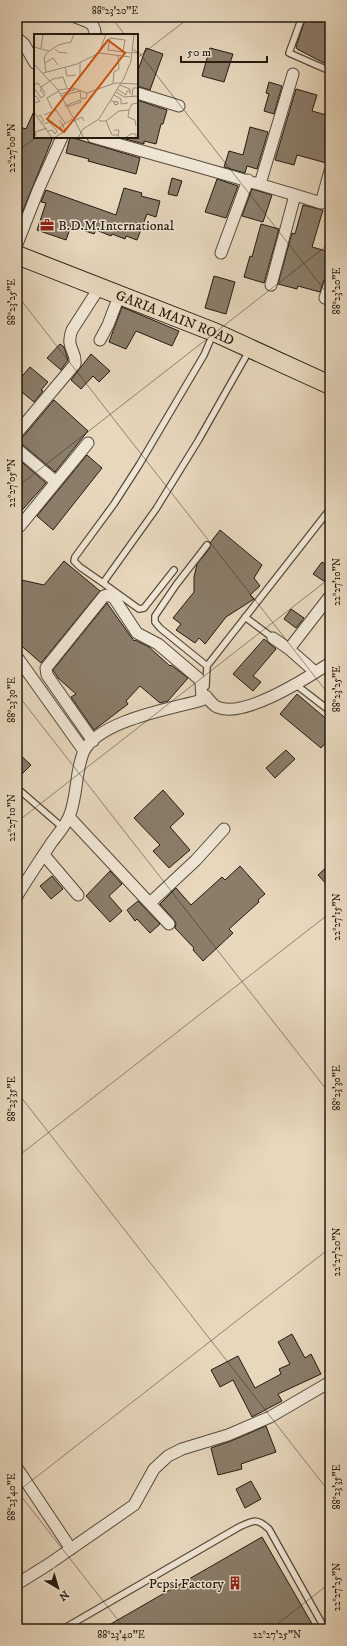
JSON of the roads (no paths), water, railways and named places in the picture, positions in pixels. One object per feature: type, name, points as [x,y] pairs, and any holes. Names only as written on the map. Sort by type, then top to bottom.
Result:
[{"type":"main road","name":"GARIA MAIN ROAD","points":[[17,255],[214,332],[330,385]]},
{"type":"street","points":[[75,17],[92,24],[95,29],[95,34]]},
{"type":"street","points":[[17,38],[24,44],[34,61]]},
{"type":"street","points":[[260,184],[293,74]]},
{"type":"street","points":[[138,93],[179,106]]},
{"type":"street","points":[[17,244],[39,188],[62,138]]},
{"type":"street","points":[[97,138],[248,180],[325,204],[330,171]]},
{"type":"street","points":[[221,254],[248,180]]},
{"type":"street","points":[[271,285],[295,195]]},
{"type":"street","points":[[325,298],[330,284]]},
{"type":"street","points":[[17,433],[75,364],[75,357],[72,351],[70,337],[72,330],[99,288]]},
{"type":"street","points":[[100,340],[108,325],[119,296]]},
{"type":"street","points":[[20,526],[88,443]]},
{"type":"street","points":[[17,449],[56,482]]},
{"type":"street","points":[[93,741],[47,675],[46,668],[104,596],[107,595],[114,598],[137,633],[158,644],[198,678],[201,682],[204,698],[218,707],[239,709],[260,702],[295,684],[330,663]]},
{"type":"street","points":[[289,649],[330,596]]},
{"type":"street","points":[[273,638],[289,649],[315,672]]},
{"type":"street","points":[[17,657],[84,751]]},
{"type":"street","points":[[17,896],[69,817],[75,797],[81,760],[84,751],[93,741],[127,721],[152,712],[204,698]]},
{"type":"street","points":[[69,817],[169,924]]},
{"type":"street","points":[[150,903],[196,860],[224,829]]},
{"type":"street","points":[[44,855],[78,895]]},
{"type":"street","points":[[17,1584],[71,1549],[134,1505],[154,1469],[168,1456],[182,1449],[228,1435],[256,1423],[330,1382]]},
{"type":"street","points":[[17,1468],[71,1549]]},
{"type":"lane","points":[[302,17],[289,53],[330,71]]},
{"type":"lane","points":[[174,570],[144,608],[139,610],[74,561],[75,557],[114,504],[139,465],[204,355],[214,332]]},
{"type":"lane","points":[[103,583],[156,509],[198,441],[250,349]]},
{"type":"lane","points":[[204,698],[207,666],[330,509]]},
{"type":"lane","points":[[207,544],[155,616],[156,622],[160,628],[207,666]]},
{"type":"lane","points":[[245,617],[273,638]]},
{"type":"lane","points":[[295,684],[330,711]]},
{"type":"lane","points":[[17,788],[62,827]]},
{"type":"lane","points":[[63,1629],[239,1527],[253,1521],[261,1522],[269,1529],[325,1629]]},
{"type":"place","name":"B.D.M.International","points":[[47,225]]},
{"type":"place","name":"Pepsi Factory","points":[[235,1583]]}]
